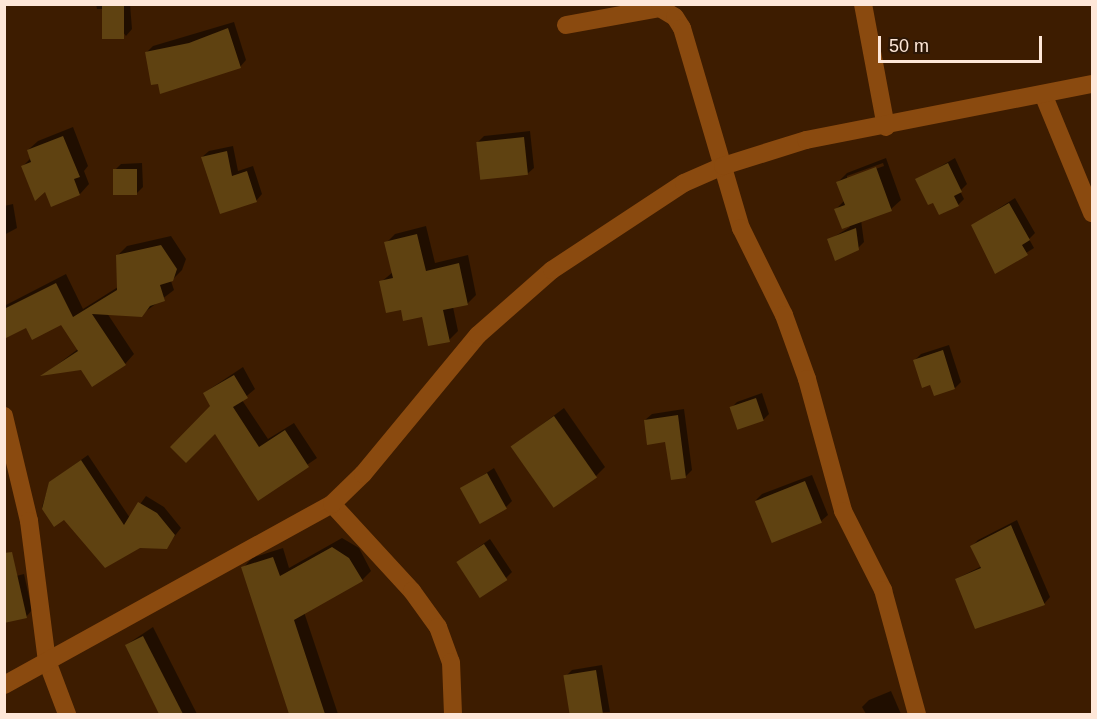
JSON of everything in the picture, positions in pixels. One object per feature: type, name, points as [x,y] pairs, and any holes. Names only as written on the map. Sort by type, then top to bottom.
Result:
[{"type":"street","points":[[862,4],[886,127]]},
{"type":"street","points":[[566,26],[660,8],[675,17],[741,228],[784,315],[807,380],[843,511],[883,590],[917,714]]},
{"type":"street","points":[[4,685],[332,504],[363,474],[478,335],[552,270],[684,183],[723,166],[806,140],[886,127],[1092,84]]},
{"type":"street","points":[[1043,94],[1092,213]]},
{"type":"street","points":[[4,416],[29,521],[47,661],[67,714]]},
{"type":"street","points":[[332,504],[412,591],[438,627],[451,662],[453,714]]},
{"type":"building","points":[[102,4],[124,4],[124,39],[102,39]]},
{"type":"building","points":[[228,28],[241,68],[160,94],[158,84],[151,85],[145,52],[189,43]]},
{"type":"building","points":[[63,136],[80,177],[74,179],[80,195],[51,207],[45,192],[35,201],[21,166],[31,162],[27,150]]},
{"type":"building","points":[[524,137],[528,175],[480,180],[476,142]]},
{"type":"building","points":[[227,151],[232,176],[247,171],[257,202],[220,214],[201,157]]},
{"type":"building","points":[[948,163],[962,192],[954,196],[959,206],[939,215],[933,203],[928,205],[915,179]]},
{"type":"building","points":[[876,167],[892,211],[842,229],[834,209],[845,205],[836,182]]},
{"type":"building","points":[[113,169],[137,169],[137,195],[113,195]]},
{"type":"building","points":[[1009,203],[1030,240],[1022,245],[1028,255],[995,274],[971,225]]},
{"type":"building","points":[[856,228],[859,250],[835,261],[827,239]]},
{"type":"building","points":[[417,234],[426,271],[459,263],[468,305],[443,310],[450,342],[428,346],[422,317],[403,321],[401,310],[386,313],[379,281],[393,278],[384,242]]},
{"type":"building","points":[[161,245],[177,269],[173,281],[160,285],[165,301],[150,306],[142,317],[92,314],[126,365],[92,387],[81,370],[40,376],[78,351],[61,325],[32,340],[26,328],[4,339],[4,309],[56,283],[73,317],[117,290],[116,255]]},
{"type":"building","points":[[943,350],[955,389],[934,396],[930,385],[922,388],[913,360]]},
{"type":"building","points":[[234,375],[248,398],[233,407],[259,447],[285,430],[309,467],[258,501],[215,434],[186,463],[170,447],[210,406],[203,393]]},
{"type":"building","points":[[756,398],[764,421],[737,430],[730,407]]},
{"type":"building","points":[[678,415],[686,478],[671,480],[665,442],[647,445],[644,420]]},
{"type":"building","points":[[554,416],[597,477],[554,508],[511,446]]},
{"type":"building","points":[[81,460],[124,525],[138,502],[157,513],[175,535],[167,549],[140,548],[105,568],[64,520],[54,527],[42,509],[49,482]]},
{"type":"building","points":[[487,473],[507,509],[480,524],[460,488]]},
{"type":"building","points":[[805,481],[822,523],[772,543],[755,501]]},
{"type":"building","points":[[1011,525],[1045,605],[975,629],[955,579],[981,568],[970,546]]},
{"type":"building","points":[[484,544],[507,580],[480,598],[456,562]]},
{"type":"building","points":[[332,547],[349,558],[363,581],[294,620],[325,714],[289,714],[241,567],[273,557],[280,576]]},
{"type":"building","points":[[12,552],[27,618],[4,623],[4,553]]},
{"type":"building","points":[[143,636],[183,714],[159,714],[125,645]]},
{"type":"building","points":[[596,670],[603,714],[570,714],[563,675]]}]
